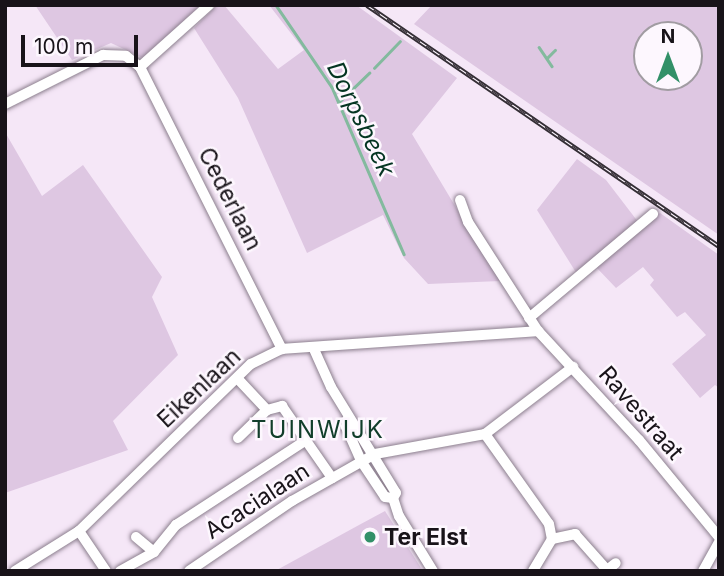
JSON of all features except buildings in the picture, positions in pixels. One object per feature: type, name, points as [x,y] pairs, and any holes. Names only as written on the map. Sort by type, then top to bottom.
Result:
[{"type":"street","points":[[5,104],[103,55],[126,56],[140,67],[209,5]]},
{"type":"street","name":"Cederlaan","points":[[140,67],[282,349]]},
{"type":"street","name":"Ravestraat","points":[[460,200],[468,222],[538,331],[573,367],[719,539]]},
{"type":"street","points":[[529,318],[653,214]]},
{"type":"street","name":"Eikenlaan","points":[[15,571],[79,531],[251,364],[282,349],[538,331]]},
{"type":"street","points":[[313,347],[348,418],[354,421],[396,493],[393,498],[399,516],[433,571]]},
{"type":"street","name":"Acacialaan","points":[[189,571],[332,478],[375,454],[485,434],[573,367]]},
{"type":"street","points":[[237,378],[267,410]]},
{"type":"street","points":[[238,438],[267,410],[282,407],[305,441],[311,443],[332,478]]},
{"type":"street","points":[[348,418],[346,427],[360,461],[385,497],[393,498]]},
{"type":"street","points":[[485,434],[546,519],[552,539]]},
{"type":"street","points":[[120,571],[154,552],[176,525],[305,441]]},
{"type":"street","points":[[79,531],[106,571]]},
{"type":"street","points":[[533,571],[552,539],[575,534],[607,570],[616,563]]},
{"type":"street","points":[[136,537],[154,552]]},
{"type":"street","points":[[703,571],[719,539]]},
{"type":"shaded area","points":[[35,5],[201,5],[143,58],[111,43],[72,60]]},
{"type":"shaded area","points":[[217,5],[224,5],[278,69],[304,50],[269,5],[356,5],[457,78],[412,134],[500,281],[428,284],[404,258],[383,215],[307,253],[238,98],[194,28]]},
{"type":"shaded area","points":[[432,5],[719,5],[719,235],[414,24]]},
{"type":"shaded area","points":[[5,132],[42,196],[83,165],[162,277],[152,297],[178,355],[113,421],[128,450],[5,493]]},
{"type":"shaded area","points":[[577,159],[606,180],[642,227],[660,213],[719,255],[719,388],[715,385],[700,398],[672,364],[706,335],[685,312],[677,317],[650,285],[654,280],[643,267],[616,288],[596,267],[577,274],[537,210]]},
{"type":"shaded area","name":"Ter Elst","points":[[385,511],[423,571],[275,571],[359,525]]},
{"type":"waterway","name":"Dorpsbeek","points":[[276,5],[332,87],[404,254]]},
{"type":"waterway","points":[[374,68],[400,41]]},
{"type":"waterway","points":[[539,47],[552,66]]},
{"type":"waterway","points":[[547,58],[555,50]]},
{"type":"waterway","points":[[339,102],[369,73]]},
{"type":"railway","points":[[367,5],[719,246]]},
{"type":"place","name":"Ter Elst","points":[[370,537]]},
{"type":"district","name":"TUINWIJK","points":[[318,430]]}]
